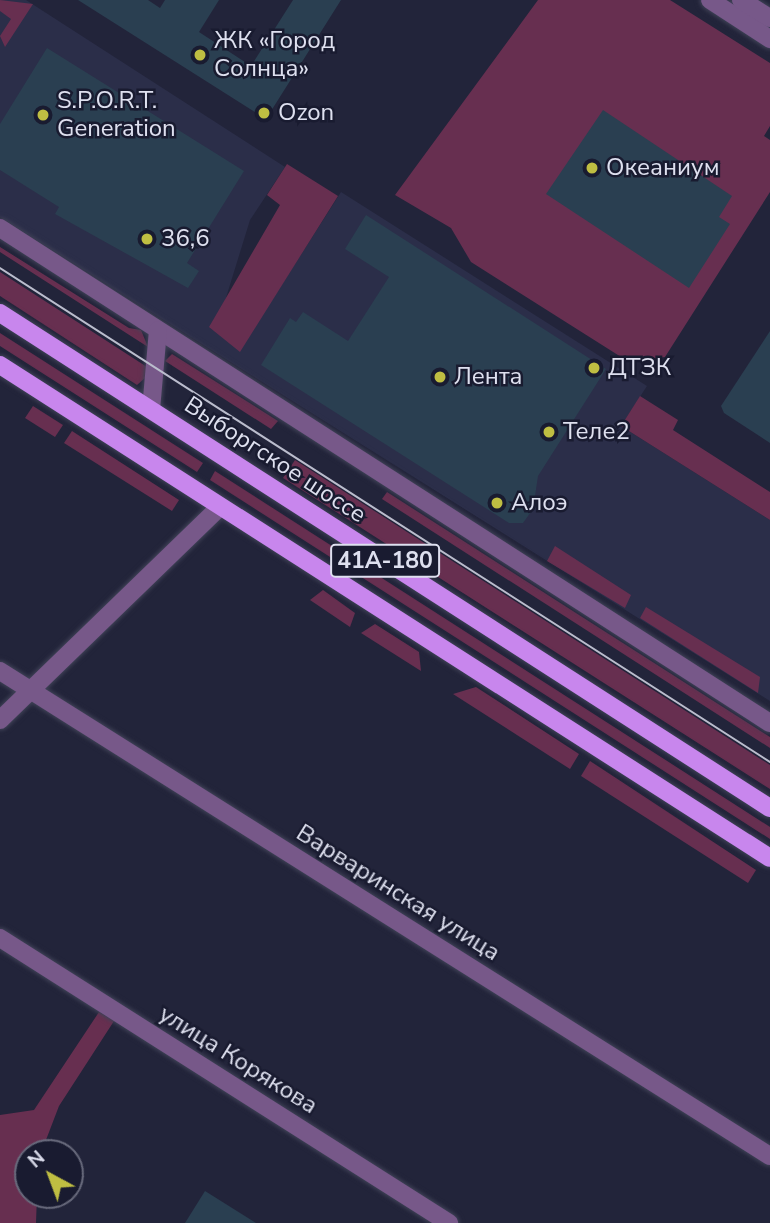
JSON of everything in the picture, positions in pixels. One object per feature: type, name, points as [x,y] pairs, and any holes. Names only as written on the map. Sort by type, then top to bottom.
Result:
[{"type":"main road","name":"Выборгское шоссе","points":[[0,313],[770,808]]},
{"type":"main road","name":"41А-180","points":[[0,365],[770,859]]},
{"type":"street","points":[[710,0],[770,39]]},
{"type":"street","points":[[741,0],[770,18]]},
{"type":"street","points":[[0,228],[770,723]]},
{"type":"street","points":[[151,410],[158,330]]},
{"type":"street","points":[[0,720],[220,507]]},
{"type":"street","name":"Варваринская улица","points":[[0,671],[770,1156]]},
{"type":"street","name":"улица Корякова","points":[[0,938],[449,1223]]},
{"type":"shaded area","points":[[0,0],[26,0],[285,167],[250,220],[225,301],[258,322],[341,192],[647,386],[621,426],[770,520],[770,701],[0,217]]},
{"type":"shaded area","points":[[0,0],[33,4],[5,47],[0,36],[11,19],[0,11]]},
{"type":"shaded area","name":"Океаниум","points":[[538,0],[670,0],[770,63],[770,126],[764,136],[770,140],[770,192],[665,357],[629,362],[471,262],[451,228],[395,195]]},
{"type":"shaded area","points":[[287,164],[338,196],[240,352],[209,327],[280,205],[267,195]]},
{"type":"shaded area","points":[[0,247],[129,328],[141,330],[148,347],[0,252]]},
{"type":"shaded area","points":[[0,272],[147,367],[145,378],[137,385],[0,296]]},
{"type":"shaded area","points":[[0,333],[203,463],[197,472],[0,346]]},
{"type":"shaded area","points":[[172,354],[278,421],[271,429],[165,361]]},
{"type":"shaded area","points":[[640,396],[678,420],[673,430],[770,492],[770,520],[621,426]]},
{"type":"shaded area","points":[[33,406],[63,425],[55,437],[25,418]]},
{"type":"shaded area","points":[[72,431],[179,500],[172,511],[64,443]]},
{"type":"shaded area","points":[[295,460],[770,765],[770,789],[283,478]]},
{"type":"shaded area","points":[[215,471],[770,827],[770,839],[210,480]]},
{"type":"shaded area","points":[[387,492],[770,737],[770,748],[382,499]]},
{"type":"shaded area","points":[[555,546],[631,595],[625,608],[547,561]]},
{"type":"shaded area","points":[[323,590],[355,613],[350,627],[310,600]]},
{"type":"shaded area","points":[[646,607],[760,677],[758,693],[640,618]]},
{"type":"shaded area","points":[[375,624],[419,652],[421,671],[361,633]]},
{"type":"shaded area","points":[[476,687],[579,754],[570,769],[453,694]]},
{"type":"shaded area","points":[[590,761],[756,870],[748,883],[581,776]]},
{"type":"shaded area","points":[[99,1012],[114,1021],[59,1106],[46,1139],[14,1139],[14,1209],[36,1209],[36,1223],[0,1223],[0,1115],[34,1110]]},
{"type":"building","name":"ЖК «Город Солнца»","points":[[78,0],[148,0],[160,8],[165,0],[219,0],[199,32],[251,66],[293,0],[341,0],[266,119]]},
{"type":"building","points":[[47,48],[244,171],[187,263],[199,271],[188,288],[55,214],[59,207],[0,170],[0,124]]},
{"type":"building","name":"Океаниум","points":[[603,110],[732,196],[719,217],[730,224],[689,288],[546,194]]},
{"type":"building","name":"Лента","points":[[366,215],[606,369],[538,476],[533,509],[523,523],[509,523],[261,365],[290,318],[296,322],[303,312],[348,341],[389,277],[345,249]]},
{"type":"building","points":[[770,331],[770,443],[724,413],[721,406]]},
{"type":"building","points":[[205,1191],[256,1223],[185,1223]]},
{"type":"tram line","points":[[0,268],[770,762]]},
{"type":"place","name":"ЖК «Город Солнца»","points":[[200,55]]},
{"type":"place","name":"Ozon","points":[[264,113]]},
{"type":"place","name":"S.P.O.R.T. Generation","points":[[43,115]]},
{"type":"place","name":"Океаниум","points":[[592,168]]},
{"type":"place","name":"36,6","points":[[147,239]]},
{"type":"place","name":"ДТЗК","points":[[594,368]]},
{"type":"place","name":"Лента","points":[[440,377]]},
{"type":"place","name":"Теле2","points":[[549,432]]},
{"type":"place","name":"Алоэ","points":[[497,503]]}]
